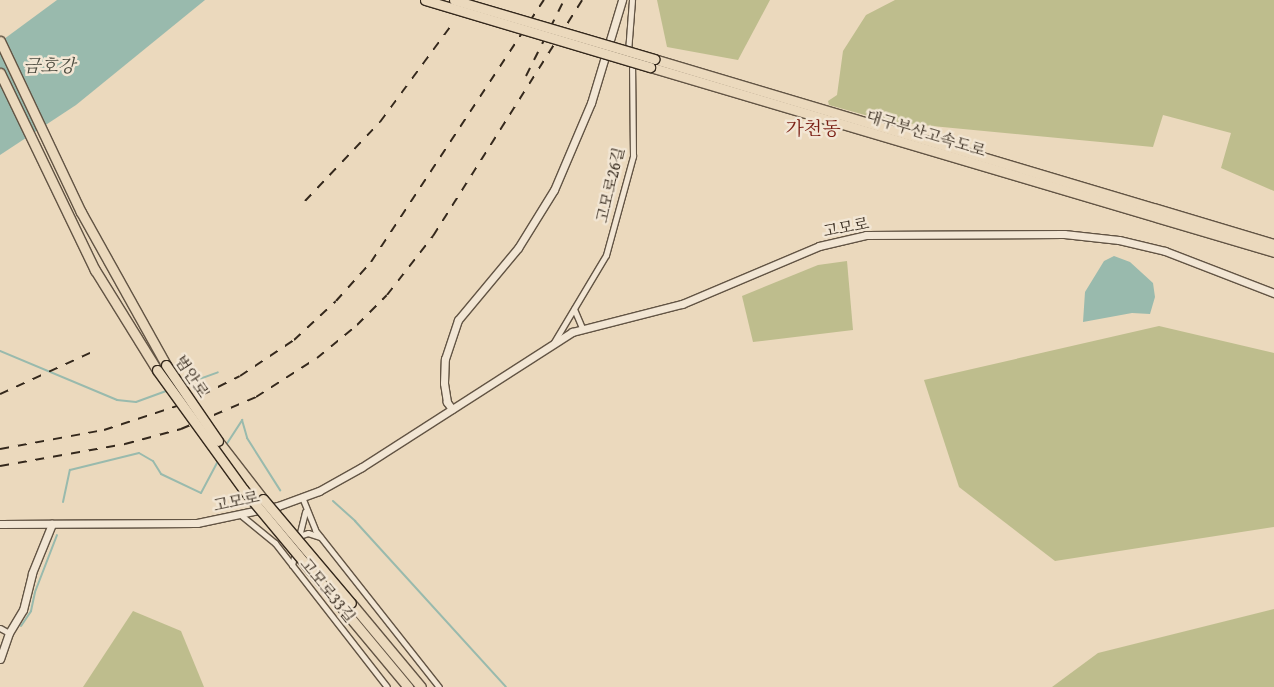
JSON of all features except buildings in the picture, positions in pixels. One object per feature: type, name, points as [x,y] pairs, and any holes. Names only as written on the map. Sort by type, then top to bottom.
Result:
[{"type":"highway","name":"대구부산고속도로","points":[[425,0],[652,63]]},
{"type":"highway","name":"대구부산고속도로","points":[[454,0],[769,98],[1274,244]]},
{"type":"highway","name":"범안로","points":[[0,41],[81,212],[166,365],[259,494],[347,606]]},
{"type":"highway","name":"범안로","points":[[0,74],[95,270],[157,370],[243,489],[421,687]]},
{"type":"highway","name":"대구부산고속도로","points":[[837,118],[1274,252]]},
{"type":"highway","points":[[347,606],[408,687]]},
{"type":"main road","points":[[452,409],[447,402],[444,383],[445,359],[458,320],[518,248],[554,190],[591,103],[622,0]]},
{"type":"main road","name":"고모로","points":[[0,524],[164,525],[242,516],[302,497],[362,467],[554,342],[582,328],[682,304],[819,246],[866,235],[1064,234],[1118,240],[1165,251],[1274,293]]},
{"type":"main road","points":[[0,659],[9,633],[23,610],[32,573],[52,524]]},
{"type":"street","name":"고모로26길","points":[[554,342],[606,255],[632,156],[633,61],[628,55],[628,41],[632,0]]},
{"type":"street","points":[[574,309],[582,328]]},
{"type":"street","points":[[302,497],[305,510],[320,537],[438,687]]},
{"type":"street","points":[[292,565],[305,510]]},
{"type":"street","name":"고모로33길","points":[[242,516],[275,543],[387,687]]},
{"type":"street","points":[[299,536],[308,533],[320,537]]},
{"type":"street","points":[[0,628],[9,633]]},
{"type":"shaded area","points":[[657,0],[770,0],[738,60],[667,47]]},
{"type":"shaded area","points":[[895,0],[1274,0],[1274,191],[1221,168],[1231,133],[1163,115],[1153,147],[890,122],[829,105],[828,101],[837,95],[843,51],[866,15]]},
{"type":"shaded area","points":[[847,261],[853,330],[753,342],[742,296],[818,265]]},
{"type":"shaded area","points":[[1159,326],[1274,353],[1274,527],[1055,561],[959,487],[924,380]]},
{"type":"shaded area","points":[[1274,609],[1274,687],[1052,687],[1098,653]]},
{"type":"shaded area","points":[[133,611],[181,631],[204,687],[83,687]]},
{"type":"water","name":"금호강","points":[[57,0],[205,0],[76,105],[0,155],[0,42]]},
{"type":"water","points":[[1114,256],[1130,262],[1153,283],[1155,297],[1150,314],[1132,313],[1083,322],[1085,292],[1104,261]]},
{"type":"waterway","points":[[0,351],[117,400],[136,402],[169,390]]},
{"type":"waterway","points":[[183,385],[218,372]]},
{"type":"waterway","points":[[242,420],[247,438],[280,490]]},
{"type":"waterway","points":[[226,445],[242,420]]},
{"type":"waterway","points":[[63,502],[70,470],[139,453],[153,461],[161,474],[201,493],[218,461]]},
{"type":"waterway","points":[[333,501],[355,521],[506,687]]},
{"type":"waterway","points":[[21,626],[31,611],[35,592],[57,535]]},
{"type":"railway","points":[[0,449],[104,430],[186,403],[240,376],[294,340],[336,301],[371,262],[544,0]]},
{"type":"railway","points":[[526,76],[564,0]]},
{"type":"railway","points":[[0,466],[125,444],[181,429],[256,397],[317,358],[357,325],[387,295],[433,236],[582,0]]},
{"type":"railway","points":[[305,201],[380,122],[450,27]]},
{"type":"railway","points":[[0,394],[90,353]]},
{"type":"district","name":"가천동","points":[[813,129]]}]
